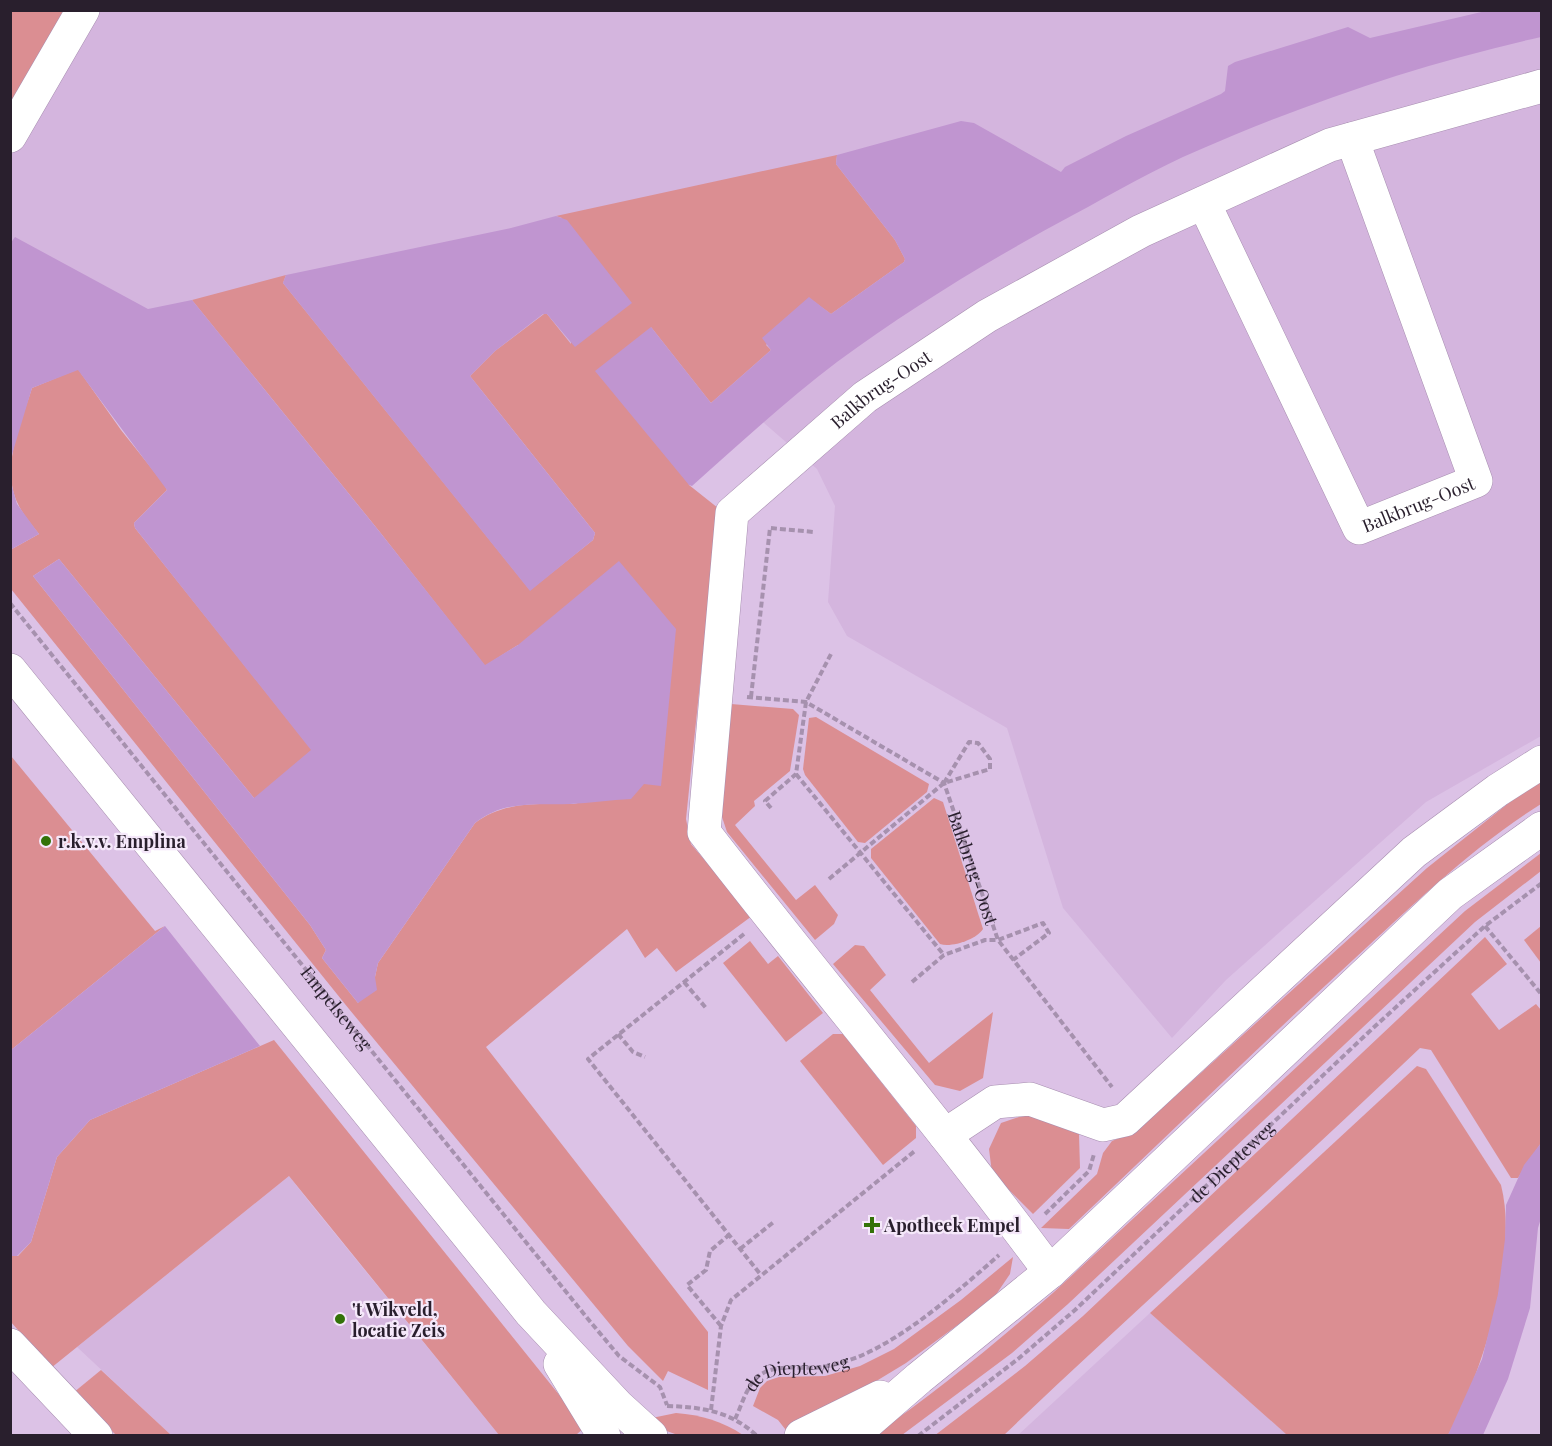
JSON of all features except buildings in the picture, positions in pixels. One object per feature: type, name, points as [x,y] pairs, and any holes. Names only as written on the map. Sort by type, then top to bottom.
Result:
[{"type":"street","points":[[10,136],[83,10]]},
{"type":"street","name":"Balkbrug-Oost","points":[[1050,1272],[945,1135],[704,832],[732,513],[865,397],[978,322],[1141,231],[1330,145],[1542,86]]},
{"type":"street","name":"Balkbrug-Oost","points":[[1204,202],[1359,528],[1476,482],[1352,139]]},
{"type":"street","points":[[10,670],[531,1313],[618,1406],[651,1436]]},
{"type":"street","points":[[945,1135],[995,1102],[1030,1099],[1095,1122],[1125,1120],[1414,852],[1498,789],[1542,762]]},
{"type":"street","points":[[852,1436],[919,1378],[1050,1272],[1450,894],[1542,828]]},
{"type":"street","points":[[531,1313],[604,1436]]},
{"type":"street","points":[[10,1345],[96,1436]]},
{"type":"street","points":[[801,1436],[919,1378]]},
{"type":"path","points":[[752,697],[770,528],[814,532]]},
{"type":"path","name":"Empelseweg","points":[[10,603],[619,1356],[660,1387],[667,1406],[711,1410]]},
{"type":"path","points":[[771,808],[765,801],[796,774],[806,702],[831,654]]},
{"type":"path","points":[[717,693],[806,702],[944,783],[990,769],[990,759],[978,743],[969,742],[944,783],[829,879]]},
{"type":"path","points":[[796,774],[944,955]]},
{"type":"path","name":"Balkbrug-Oost","points":[[944,783],[998,940],[1113,1086],[1095,1122]]},
{"type":"path","name":"de Diepteweg","points":[[918,1436],[1018,1359],[1075,1310],[1363,1037],[1485,926],[1542,883]]},
{"type":"path","points":[[761,1275],[588,1059],[768,914]]},
{"type":"path","points":[[912,982],[944,955],[985,940],[998,940],[1043,923],[1049,933],[1013,960]]},
{"type":"path","points":[[1485,926],[1542,995]]},
{"type":"path","points":[[684,982],[706,1008]]},
{"type":"path","points":[[618,1034],[633,1052],[645,1057]]},
{"type":"path","name":"de Diepteweg","points":[[735,1419],[753,1381],[762,1374],[776,1369],[824,1367],[857,1357],[888,1342],[955,1294],[1089,1172],[1095,1122]]},
{"type":"path","points":[[757,1436],[735,1419],[711,1410],[721,1326],[731,1300],[927,1141],[945,1135]]},
{"type":"path","points":[[740,1249],[775,1221]]},
{"type":"path","points":[[721,1326],[687,1286],[706,1270],[710,1251],[729,1235]]},
{"type":"shaded area","points":[[1490,10],[1541,11],[1541,37],[1497,47],[1367,85],[1240,132],[1135,181],[982,266],[865,342],[763,422],[692,486],[595,371],[651,327],[711,403],[771,350],[762,338],[809,297],[831,314],[904,262],[905,259],[895,240],[836,164],[837,155],[961,121],[974,123],[1061,172],[1065,167],[1126,136],[1221,94],[1225,91],[1228,66],[1235,62],[1348,27],[1370,38]]},
{"type":"shaded area","points":[[11,11],[1541,11],[1541,736],[1426,802],[1226,980],[1172,1038],[1063,908],[1007,728],[847,636],[828,602],[835,506],[817,469],[740,402],[11,361]]},
{"type":"shaded area","points":[[11,11],[65,11],[11,105]]},
{"type":"shaded area","points":[[837,155],[836,164],[895,240],[905,259],[904,262],[831,314],[809,298],[766,345],[771,350],[711,403],[651,327],[689,485],[718,508],[686,819],[691,844],[752,916],[676,972],[657,948],[645,958],[627,929],[486,1047],[708,1332],[708,1390],[668,1371],[663,1381],[628,1346],[349,1009],[11,589],[10,548],[39,534],[18,504],[11,476],[12,461],[18,431],[32,388],[78,369],[121,430],[164,484],[167,490],[134,523],[135,528],[312,750],[257,798],[254,798],[59,559],[33,576],[310,925],[326,950],[322,958],[358,1003],[375,977],[378,963],[475,823],[510,807],[583,802],[518,645],[485,666],[192,300],[286,275],[283,283],[530,590],[593,540],[595,533],[470,376],[495,351],[544,314],[547,314],[571,344],[562,218],[556,216]]},
{"type":"shaded area","points":[[556,216],[567,220],[632,303],[575,347],[547,314],[543,314],[495,351],[470,376],[595,533],[593,540],[530,591],[283,283],[286,275],[511,228]]},
{"type":"shaded area","points":[[15,237],[148,309],[192,300],[485,665],[518,645],[619,561],[676,629],[661,786],[644,784],[631,799],[509,807],[497,810],[475,823],[378,963],[375,977],[377,990],[358,1003],[322,958],[326,950],[310,925],[33,576],[59,559],[254,798],[311,750],[135,528],[134,523],[167,490],[78,370],[32,388],[11,458],[10,244]]},
{"type":"shaded area","points":[[11,483],[17,504],[39,534],[12,549]]},
{"type":"shaded area","points":[[731,704],[793,709],[799,715],[790,771],[754,801],[755,806],[735,825],[796,900],[815,885],[838,915],[834,924],[815,940],[727,832],[722,817]]},
{"type":"shaded area","points":[[816,717],[929,784],[927,792],[865,843],[858,842],[805,775],[803,769],[809,718]]},
{"type":"shaded area","name":"r.k.v.v. Emplina","points":[[11,756],[155,931],[165,926],[11,1050]]},
{"type":"shaded area","points":[[1541,782],[1541,804],[1491,839],[1421,898],[1281,1026],[1069,1229],[1041,1228],[1097,1174],[1103,1153],[1112,1141],[1138,1130],[1427,868],[1510,802]]},
{"type":"shaded area","points":[[934,798],[943,802],[983,929],[970,939],[951,945],[940,944],[871,858],[871,849]]},
{"type":"shaded area","points":[[1541,853],[1541,871],[1475,922],[1068,1304],[1012,1353],[902,1435],[873,1436],[965,1367],[1054,1292],[1465,911]]},
{"type":"shaded area","points":[[165,926],[260,1046],[90,1120],[57,1157],[31,1242],[17,1256],[11,1256],[11,1050]]},
{"type":"shaded area","points":[[1541,926],[1541,963],[1524,940]]},
{"type":"shaded area","points":[[1485,937],[1507,964],[1471,994],[1499,1030],[1536,1004],[1541,1010],[1541,1143],[1518,1178],[1511,1178],[1431,1050],[1420,1048],[1004,1435],[934,1436],[1025,1366],[1083,1316]]},
{"type":"shaded area","points":[[750,941],[768,964],[778,956],[823,1013],[786,1042],[723,963]]},
{"type":"shaded area","points":[[855,945],[864,946],[886,975],[870,990],[929,1063],[993,1012],[983,1078],[960,1091],[935,1085],[833,964]]},
{"type":"shaded area","points":[[833,1034],[843,1034],[916,1126],[916,1138],[883,1165],[800,1061]]},
{"type":"shaded area","points":[[274,1040],[585,1427],[576,1435],[499,1435],[289,1176],[51,1368],[11,1322],[10,1256],[18,1256],[31,1242],[57,1157],[90,1120]]},
{"type":"shaded area","points":[[1417,1066],[1426,1069],[1501,1185],[1505,1213],[1505,1245],[1501,1279],[1485,1347],[1474,1380],[1448,1435],[1287,1435],[1150,1313]]},
{"type":"shaded area","points":[[1028,1114],[1079,1134],[1080,1168],[1033,1214],[992,1173],[989,1149],[1001,1123]]},
{"type":"shaded area","points":[[1541,1143],[1542,1215],[1538,1228],[1530,1308],[1508,1379],[1483,1435],[1448,1435],[1482,1359],[1498,1294],[1505,1239],[1506,1205],[1524,1165]]},
{"type":"shaded area","points":[[289,1176],[499,1435],[171,1435],[77,1347]]},
{"type":"shaded area","points":[[1013,1257],[1010,1274],[993,1299],[906,1363],[789,1434],[778,1420],[753,1406],[760,1388],[767,1381],[779,1377],[825,1376],[860,1366],[894,1349],[961,1300]]},
{"type":"shaded area","points":[[1150,1313],[1287,1435],[1017,1436]]},
{"type":"shaded area","points":[[101,1370],[171,1435],[116,1435],[73,1393]]},
{"type":"shaded area","points":[[676,1413],[711,1420],[743,1435],[675,1434],[647,1419]]},
{"type":"place","name":"r.k.v.v. Emplina","points":[[46,841]]},
{"type":"place","name":"Apotheek Empel","points":[[872,1225]]},
{"type":"place","name":"'t Wikveld, locatie Zeis","points":[[340,1319]]}]
